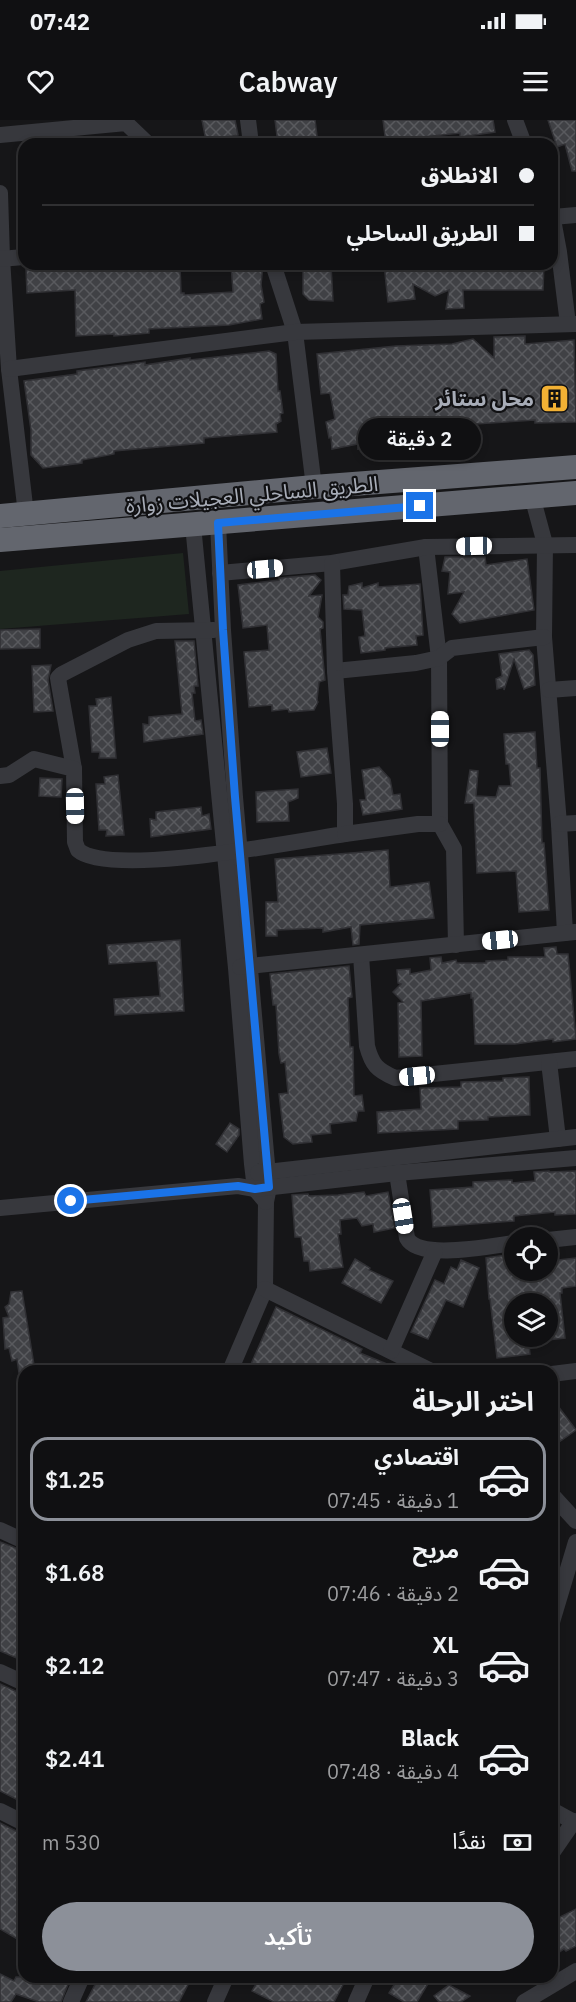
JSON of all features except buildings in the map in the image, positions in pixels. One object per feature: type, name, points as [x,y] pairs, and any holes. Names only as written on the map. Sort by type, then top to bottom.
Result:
[{"type":"highway","name":"الطريق الساحلي العجيلات زوارة","points":[[0,516],[576,467]]},
{"type":"highway","points":[[0,540],[576,493]]},
{"type":"street","points":[[248,120],[250,138]]},
{"type":"street","points":[[515,120],[522,138]]},
{"type":"street","points":[[0,135],[126,122],[142,138]]},
{"type":"street","points":[[0,193],[1,259],[9,369],[26,514]]},
{"type":"street","points":[[558,215],[576,215]]},
{"type":"street","points":[[9,369],[295,332],[572,324],[558,244]]},
{"type":"street","points":[[1,259],[18,258]]},
{"type":"street","points":[[275,270],[295,332],[314,488]]},
{"type":"street","points":[[243,967],[570,933],[544,637],[545,544],[532,496]]},
{"type":"street","points":[[218,523],[227,797]]},
{"type":"street","points":[[193,525],[203,630],[227,797],[243,967],[265,1289],[233,1365]]},
{"type":"street","points":[[220,573],[332,563],[426,547],[576,545]]},
{"type":"street","points":[[426,547],[440,658],[440,824],[454,849],[456,945]]},
{"type":"street","points":[[332,563],[335,671],[345,804],[345,834]]},
{"type":"street","points":[[223,630],[156,631],[128,640],[58,678],[74,769],[75,842],[81,853],[90,858],[117,861],[165,859],[232,852],[418,824],[440,824]]},
{"type":"street","points":[[335,671],[416,663],[440,658],[452,648],[544,637]]},
{"type":"street","points":[[549,690],[576,688]]},
{"type":"street","points":[[0,776],[9,775],[34,759],[74,769]]},
{"type":"street","points":[[559,824],[576,822]]},
{"type":"street","points":[[361,955],[367,1047],[371,1060],[380,1072],[394,1078],[576,1059]]},
{"type":"street","points":[[549,1062],[558,1139]]},
{"type":"street","points":[[258,1185],[576,1137]]},
{"type":"street","points":[[0,1208],[576,1158]]},
{"type":"street","points":[[397,1173],[407,1238],[413,1245],[435,1251],[504,1244]]},
{"type":"street","points":[[558,1239],[576,1237]]},
{"type":"street","points":[[391,1352],[435,1251]]},
{"type":"street","points":[[265,1289],[418,1365]]},
{"type":"street","points":[[558,1373],[576,1371]]},
{"type":"street","points":[[558,1502],[576,1521]]},
{"type":"street","points":[[0,1530],[18,1538]]},
{"type":"street","points":[[558,1602],[576,1542]]},
{"type":"street","points":[[0,1672],[18,1680]]},
{"type":"street","points":[[0,1811],[18,1820]]},
{"type":"street","points":[[558,1813],[575,1822],[558,1845]]},
{"type":"street","points":[[558,1982],[576,1971]]},
{"type":"street","points":[[71,2002],[79,1983]]},
{"type":"street","points":[[214,2002],[222,1983]]},
{"type":"street","points":[[356,2002],[364,1983]]},
{"type":"street","points":[[524,2002],[556,1983]]},
{"type":"shaded area","points":[[183,553],[189,614],[0,629],[0,571]]},
{"type":"place","name":"محل ستائر","points":[[555,398]]},
{"type":"route","points":[[71,1201],[238,1186],[255,1189],[269,1187],[235,797],[218,523],[420,506]]}]
